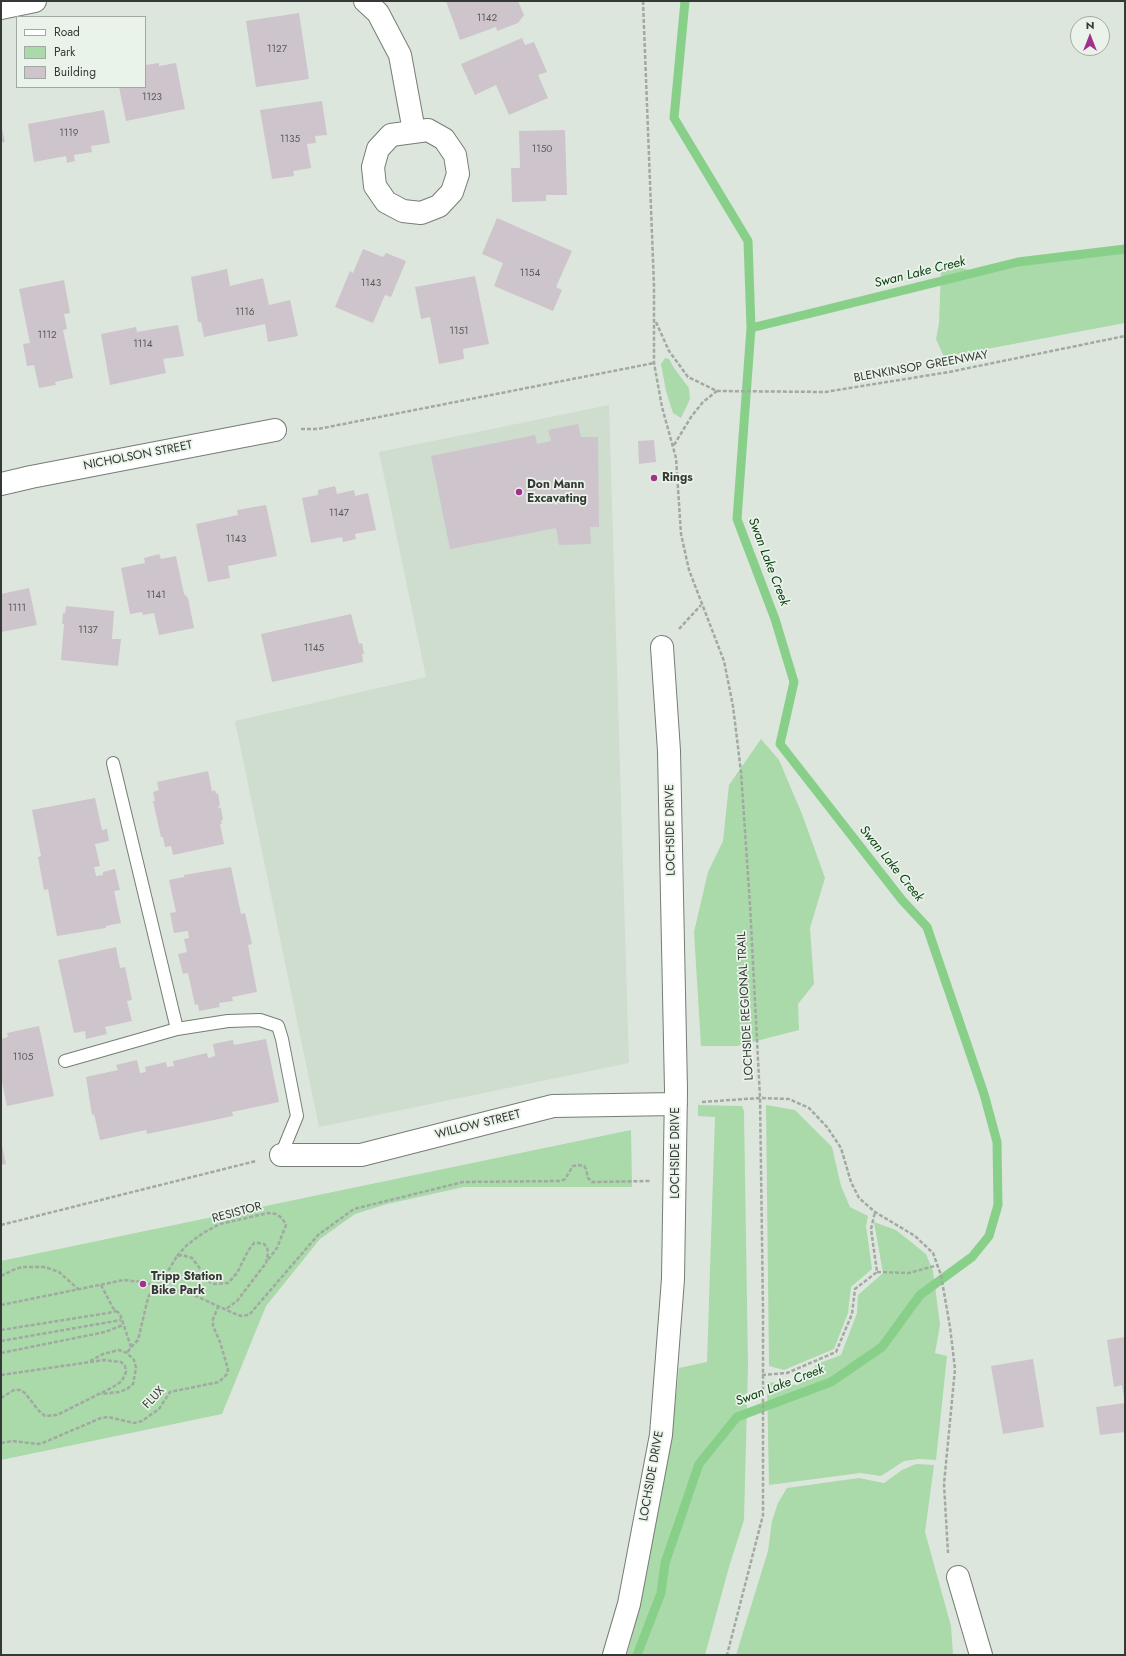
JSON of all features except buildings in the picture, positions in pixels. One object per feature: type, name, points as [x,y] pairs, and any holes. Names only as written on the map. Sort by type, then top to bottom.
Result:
[{"type":"street","points":[[1,8],[35,1]]},
{"type":"street","points":[[366,1],[378,13],[400,54],[414,131]]},
{"type":"street","name":"NICHOLSON STREET","points":[[1,484],[275,430]]},
{"type":"street","name":"LOCHSIDE DRIVE","points":[[614,1655],[629,1604],[661,1435],[674,1279],[676,1104],[669,751],[662,647]]},
{"type":"street","name":"WILLOW STREET","points":[[281,1155],[361,1155],[553,1106],[676,1104]]},
{"type":"street","points":[[958,1577],[981,1655]]},
{"type":"lane","points":[[113,763],[177,1029]]},
{"type":"lane","points":[[65,1062],[177,1029],[244,1020],[260,1020],[278,1026],[282,1039],[297,1116],[281,1155]]},
{"type":"path","name":"LOCHSIDE REGIONAL TRAIL","points":[[643,1],[655,320],[654,363],[662,407],[674,446],[681,534],[689,570],[701,605],[724,661],[733,706],[741,772],[750,905],[760,1098],[763,1309],[763,1515],[727,1655]]},
{"type":"path","name":"BLENKINSOP GREENWAY","points":[[655,320],[669,351],[688,376],[717,391],[825,392],[949,372],[1125,336]]},
{"type":"path","points":[[275,430],[318,429],[654,363]]},
{"type":"path","points":[[674,446],[691,416],[703,402],[717,391]]},
{"type":"path","points":[[662,647],[701,605]]},
{"type":"path","points":[[676,1104],[760,1098],[789,1099],[809,1108],[827,1127],[841,1148],[851,1182],[859,1198],[875,1212],[915,1236],[933,1252],[941,1275],[950,1327],[955,1369],[944,1484],[949,1562],[958,1577]]},
{"type":"path","points":[[1,1226],[281,1155]]},
{"type":"path","points":[[1,1306],[124,1280],[154,1285],[194,1295],[241,1316],[249,1315],[318,1235],[348,1213],[368,1204],[463,1182],[561,1181],[565,1179],[573,1166],[578,1165],[584,1166],[588,1178],[592,1182],[676,1181]]},
{"type":"path","points":[[875,1212],[871,1229],[878,1272]]},
{"type":"path","name":"RESISTOR","points":[[177,1256],[187,1245],[202,1233],[220,1224],[248,1219],[261,1214],[276,1214],[282,1218],[286,1225],[277,1248],[266,1263]]},
{"type":"path","points":[[158,1286],[177,1256],[187,1255],[192,1258],[204,1275],[214,1284],[228,1283],[232,1279],[248,1251],[254,1244],[259,1242],[267,1247],[266,1263],[237,1301],[226,1309]]},
{"type":"path","points":[[762,1375],[787,1373],[836,1352],[852,1314],[855,1289],[878,1272],[909,1274],[938,1265]]},
{"type":"path","points":[[1,1276],[6,1272],[31,1266],[45,1267],[59,1272],[78,1289]]},
{"type":"path","points":[[101,1285],[113,1308],[122,1320],[131,1347]]},
{"type":"path","points":[[127,1352],[138,1340],[148,1298],[154,1285]]},
{"type":"path","name":"FLUX","points":[[1,1443],[13,1441],[42,1443],[67,1434],[101,1418],[108,1417],[134,1423],[142,1421],[159,1409],[170,1392],[193,1386],[219,1382],[227,1374],[226,1360],[213,1326],[213,1319],[219,1305]]},
{"type":"path","points":[[1,1330],[108,1314],[116,1311]]},
{"type":"path","points":[[1,1341],[122,1320]]},
{"type":"path","points":[[1,1353],[105,1332],[123,1325]]},
{"type":"path","points":[[88,1362],[112,1351],[119,1350],[127,1352],[134,1360],[136,1368],[132,1384],[119,1392],[99,1394]]},
{"type":"path","points":[[1,1375],[88,1362],[115,1360],[121,1362],[125,1366],[125,1376],[122,1381],[65,1412],[50,1417],[45,1416],[39,1411],[26,1393],[20,1390],[14,1390],[1,1398]]},
{"type":"shaded area","points":[[609,405],[629,1063],[319,1127],[235,721],[426,677],[379,452]]},
{"type":"green space","points":[[1125,249],[1125,323],[944,357],[936,339],[939,323],[941,271],[957,267],[969,270],[1050,262]]},
{"type":"green space","points":[[665,358],[669,359],[689,388],[690,399],[681,418],[673,413],[666,391],[661,364]]},
{"type":"green space","points":[[761,739],[779,760],[802,814],[825,878],[810,928],[814,984],[798,1004],[799,1030],[737,1046],[701,1046],[694,932],[708,872],[723,841],[729,785]]},
{"type":"green space","points":[[698,1105],[742,1106],[744,1111],[748,1365],[744,1520],[729,1567],[705,1655],[627,1655],[642,1598],[650,1544],[672,1434],[679,1368],[707,1362],[715,1117],[698,1116]]},
{"type":"green space","points":[[766,1105],[795,1110],[832,1147],[841,1186],[850,1207],[868,1216],[866,1226],[872,1269],[851,1287],[848,1313],[834,1349],[784,1370],[769,1366]]},
{"type":"green space","name":"Tripp Station Bike Park","points":[[631,1130],[632,1187],[464,1187],[387,1204],[355,1214],[320,1239],[266,1306],[222,1414],[1,1460],[1,1261]]},
{"type":"green space","points":[[874,1222],[896,1230],[926,1254],[933,1271],[940,1325],[935,1353],[947,1356],[936,1460],[919,1459],[904,1461],[881,1476],[860,1473],[769,1485],[767,1382],[798,1385],[817,1364],[841,1355],[857,1313],[858,1295],[883,1273]]},
{"type":"green space","points":[[916,1464],[934,1465],[925,1532],[951,1626],[953,1655],[736,1655],[768,1551],[772,1521],[778,1503],[787,1488],[859,1478],[884,1483],[902,1470]]},
{"type":"waterway","name":"Swan Lake Creek","points":[[637,1655],[661,1593],[665,1563],[699,1464],[737,1417],[831,1382],[882,1347],[920,1295],[972,1257],[989,1236],[998,1205],[997,1142],[984,1094],[927,927],[902,900],[780,744],[794,682],[775,619],[737,519],[751,328],[748,241],[674,118],[685,1]]},
{"type":"waterway","name":"Swan Lake Creek","points":[[751,328],[1018,262],[1125,249]]},
{"type":"place","name":"Rings","points":[[654,478]]},
{"type":"place","name":"Don Mann Excavating","points":[[519,492]]},
{"type":"place","name":"Tripp Station Bike Park","points":[[143,1284]]}]
